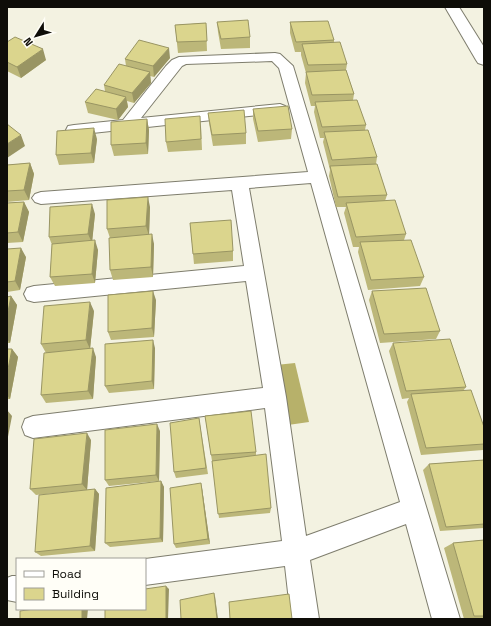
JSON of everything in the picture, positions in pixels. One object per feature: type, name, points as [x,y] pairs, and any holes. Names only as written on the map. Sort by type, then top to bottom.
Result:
[{"type":"street","points":[[452,7],[484,60]]},
{"type":"street","points":[[128,124],[171,69],[184,60],[276,57],[286,66],[446,619]]},
{"type":"street","points":[[74,130],[298,107]]},
{"type":"street","points":[[41,198],[318,177]]},
{"type":"street","points":[[239,182],[275,397],[305,619]]},
{"type":"street","points":[[34,294],[254,273]]},
{"type":"street","points":[[33,427],[275,397]]},
{"type":"street","points":[[146,572],[297,552],[415,509]]},
{"type":"shaded area","points":[[295,363],[309,422],[288,425],[276,365]]},
{"type":"building","points":[[248,20],[250,37],[221,39],[217,22]]},
{"type":"building","points":[[328,21],[334,40],[296,42],[290,22]]},
{"type":"building","points":[[206,23],[207,41],[177,42],[175,25]]},
{"type":"building","points":[[15,37],[43,49],[17,67],[7,62],[7,42]]},
{"type":"building","points":[[139,40],[169,48],[153,66],[125,59]]},
{"type":"building","points":[[340,42],[347,64],[308,65],[302,44]]},
{"type":"building","points":[[119,64],[150,72],[132,93],[104,85]]},
{"type":"building","points":[[346,70],[354,94],[312,95],[306,72]]},
{"type":"building","points":[[96,89],[126,97],[116,109],[85,102]]},
{"type":"building","points":[[357,100],[366,125],[322,127],[315,102]]},
{"type":"building","points":[[288,106],[292,129],[258,131],[253,109]]},
{"type":"building","points":[[244,110],[246,133],[212,135],[208,113]]},
{"type":"building","points":[[200,116],[201,139],[166,142],[165,119]]},
{"type":"building","points":[[147,119],[146,143],[111,145],[111,122]]},
{"type":"building","points":[[7,124],[21,135],[7,144]]},
{"type":"building","points":[[94,128],[91,153],[56,155],[57,131]]},
{"type":"building","points":[[368,130],[377,157],[332,160],[324,132]]},
{"type":"building","points":[[30,163],[24,190],[7,191],[7,165]]},
{"type":"building","points":[[377,164],[387,195],[338,197],[330,166]]},
{"type":"building","points":[[148,197],[146,226],[107,229],[107,200]]},
{"type":"building","points":[[395,200],[406,234],[356,237],[346,203]]},
{"type":"building","points":[[24,202],[18,232],[7,233],[7,203]]},
{"type":"building","points":[[92,204],[88,234],[49,237],[50,207]]},
{"type":"building","points":[[231,220],[233,251],[193,254],[190,223]]},
{"type":"building","points":[[152,234],[151,267],[110,270],[109,238]]},
{"type":"building","points":[[95,240],[92,274],[50,277],[52,244]]},
{"type":"building","points":[[411,240],[424,277],[371,280],[360,242]]},
{"type":"building","points":[[21,248],[15,281],[7,282],[7,249]]},
{"type":"building","points":[[426,288],[440,331],[384,334],[372,291]]},
{"type":"building","points":[[153,291],[152,328],[108,332],[108,295]]},
{"type":"building","points":[[11,296],[7,317],[7,297]]},
{"type":"building","points":[[90,302],[86,340],[41,344],[44,306]]},
{"type":"building","points":[[450,339],[466,387],[406,391],[393,343]]},
{"type":"building","points":[[153,340],[152,381],[105,386],[105,344]]},
{"type":"building","points":[[93,348],[88,391],[41,395],[44,353]]},
{"type":"building","points":[[7,349],[12,349],[7,374]]},
{"type":"building","points":[[471,390],[484,427],[484,444],[426,448],[411,394]]},
{"type":"building","points":[[251,411],[256,452],[211,455],[205,416]]},
{"type":"building","points":[[199,418],[206,468],[174,472],[170,423]]},
{"type":"building","points":[[157,424],[156,475],[105,480],[105,430]]},
{"type":"building","points":[[87,433],[82,484],[30,489],[34,439]]},
{"type":"building","points":[[266,454],[271,508],[218,514],[212,461]]},
{"type":"building","points":[[484,460],[484,524],[446,527],[429,464]]},
{"type":"building","points":[[161,481],[160,538],[105,543],[106,488]]},
{"type":"building","points":[[201,483],[208,539],[174,544],[170,488]]},
{"type":"building","points":[[95,489],[90,546],[35,552],[39,495]]},
{"type":"building","points":[[484,540],[484,616],[474,616],[453,543]]},
{"type":"building","points":[[166,586],[166,619],[105,619],[105,610],[146,610],[146,589]]},
{"type":"building","points":[[214,593],[217,619],[181,619],[180,600]]},
{"type":"building","points":[[289,594],[292,619],[230,619],[229,602]]},
{"type":"building","points":[[82,610],[82,619],[20,619],[20,611]]}]
